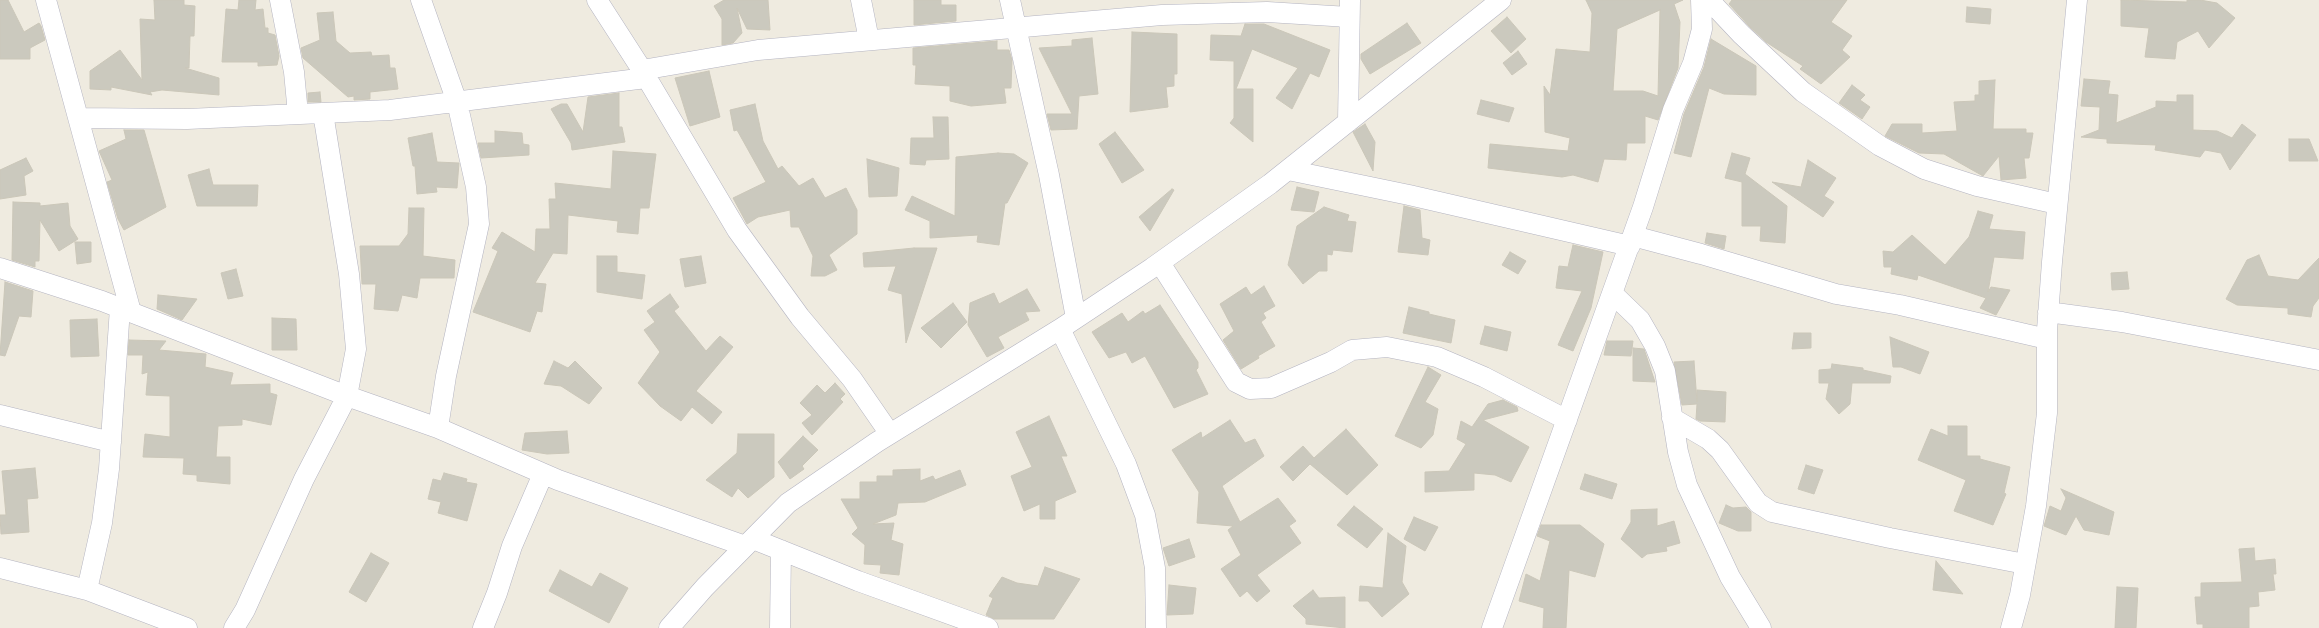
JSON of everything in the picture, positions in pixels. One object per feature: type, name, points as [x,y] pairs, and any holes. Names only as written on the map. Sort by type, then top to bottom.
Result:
[{"type":"street","points":[[46,0],[78,118],[125,310],[102,523],[87,590]]},
{"type":"street","points":[[280,0],[294,72],[298,114]]},
{"type":"street","points":[[421,0],[457,102],[476,187],[479,224],[446,376],[438,428]]},
{"type":"street","points":[[597,0],[644,74],[737,230],[800,317],[852,379],[890,434]]},
{"type":"street","points":[[861,0],[869,40]]},
{"type":"street","points":[[1010,0],[1049,174],[1068,323],[1126,464],[1145,515],[1155,568],[1156,628]]},
{"type":"street","points":[[669,628],[788,502],[890,434],[1068,323],[1160,263],[1288,170],[1501,0]]},
{"type":"street","points":[[1492,628],[1613,294],[1672,110],[1693,63],[1702,29],[1701,0]]},
{"type":"street","points":[[1709,0],[1741,34],[1803,92],[1880,146],[1924,169],[1977,186],[2057,204]]},
{"type":"street","points":[[2011,628],[2036,506],[2048,413],[2048,312],[2077,0]]},
{"type":"street","points":[[78,118],[187,119],[390,110],[457,102],[644,74],[758,50],[1169,15],[1349,8],[1348,122]]},
{"type":"street","points":[[234,628],[245,610],[304,479],[347,396],[356,350],[350,274],[323,113]]},
{"type":"street","points":[[1288,170],[1631,241],[1701,254],[1836,294],[1900,305],[2048,340]]},
{"type":"street","points":[[1160,263],[1236,382],[1250,389],[1271,388],[1332,362],[1352,350],[1387,347],[1437,358],[1484,377],[1568,420]]},
{"type":"street","points":[[0,268],[125,310],[347,396],[438,428],[543,474],[749,542],[781,550],[858,581],[988,628]]},
{"type":"street","points":[[1613,294],[1640,320],[1655,346],[1665,371],[1678,452],[1687,484],[1730,577],[1761,628]]},
{"type":"street","points":[[2048,312],[2122,322],[2319,360]]},
{"type":"street","points":[[0,415],[111,442]]},
{"type":"street","points":[[1672,418],[1708,438],[1720,450],[1758,502],[1772,512],[1890,538],[2025,564]]},
{"type":"street","points":[[483,628],[497,593],[512,546],[543,474]]},
{"type":"street","points":[[780,628],[781,550]]},
{"type":"street","points":[[0,568],[87,590],[187,628]]},
{"type":"building","points":[[0,0],[8,0],[24,32],[39,23],[41,26],[45,40],[30,48],[30,59],[0,59]]},
{"type":"building","points":[[154,0],[184,0],[184,5],[195,6],[194,36],[190,36],[189,68],[185,68],[219,78],[219,95],[162,90],[150,92],[152,95],[111,87],[111,90],[90,89],[90,71],[120,50],[142,80],[140,19],[155,20]]},
{"type":"building","points":[[239,0],[256,0],[255,10],[263,9],[265,28],[268,28],[268,33],[275,35],[279,56],[277,65],[258,66],[258,62],[222,62],[226,9],[238,10]]},
{"type":"building","points":[[724,0],[768,0],[770,30],[747,29],[737,8],[742,33],[733,43],[722,45],[722,19],[714,6]]},
{"type":"building","points":[[914,0],[941,0],[941,5],[956,5],[956,21],[914,25]]},
{"type":"building","points":[[1586,0],[1683,0],[1674,4],[1680,22],[1678,68],[1658,120],[1645,116],[1645,143],[1627,143],[1626,160],[1604,159],[1598,182],[1573,175],[1562,177],[1488,168],[1490,144],[1568,151],[1570,138],[1545,132],[1544,86],[1550,95],[1556,49],[1590,52],[1592,13]],"holes":[[[1660,10],[1658,96],[1643,91],[1613,91],[1617,29]]]},
{"type":"building","points":[[1732,0],[1847,0],[1831,22],[1852,36],[1842,50],[1850,57],[1821,84],[1800,69],[1803,66],[1766,42],[1749,26],[1729,4]]},
{"type":"building","points":[[2121,0],[2187,2],[2187,0],[2200,0],[2217,3],[2235,18],[2209,48],[2198,31],[2177,42],[2175,59],[2145,57],[2149,28],[2121,26]]},
{"type":"building","points":[[1967,7],[1991,9],[1990,24],[1966,22]]},
{"type":"building","points":[[333,12],[336,41],[350,53],[371,52],[372,56],[389,55],[390,68],[395,68],[398,89],[370,92],[370,99],[354,100],[354,96],[348,97],[303,58],[301,48],[320,40],[317,13]]},
{"type":"building","points":[[1507,17],[1526,39],[1511,53],[1491,31]]},
{"type":"building","points":[[1407,23],[1421,43],[1370,74],[1361,59],[1361,54]]},
{"type":"building","points":[[1245,24],[1264,24],[1330,50],[1319,77],[1310,73],[1292,109],[1276,98],[1298,68],[1252,49],[1236,89],[1253,89],[1253,142],[1230,123],[1234,118],[1234,61],[1210,60],[1211,35],[1241,36]]},
{"type":"building","points":[[1132,32],[1177,34],[1177,74],[1174,74],[1174,86],[1166,87],[1168,107],[1130,112]]},
{"type":"building","points":[[1092,38],[1098,94],[1079,96],[1077,129],[1051,130],[1047,114],[1072,114],[1039,48],[1072,46],[1072,40]]},
{"type":"building","points":[[1711,39],[1756,66],[1756,95],[1724,94],[1709,88],[1691,157],[1674,153],[1684,114],[1704,67]]},
{"type":"building","points":[[997,41],[997,50],[1009,50],[1012,60],[1011,88],[1004,88],[1006,103],[971,106],[950,101],[950,86],[915,84],[916,65],[913,65],[913,48]]},
{"type":"building","points":[[1518,51],[1527,64],[1512,75],[1503,63]]},
{"type":"building","points":[[709,71],[720,117],[690,126],[675,78]]},
{"type":"building","points":[[2084,79],[2110,81],[2108,94],[2118,95],[2116,123],[2156,107],[2156,101],[2177,102],[2177,95],[2193,95],[2193,130],[2217,131],[2232,138],[2242,124],[2256,135],[2230,170],[2221,153],[2205,150],[2200,157],[2155,150],[2156,145],[2107,143],[2107,139],[2081,137],[2099,130],[2100,107],[2081,106]]},
{"type":"building","points":[[1995,80],[1993,129],[2026,129],[2026,133],[2033,133],[2029,158],[2024,158],[2026,178],[2001,180],[1999,156],[1983,176],[1944,154],[1919,153],[1885,136],[1892,124],[1922,124],[1922,133],[1957,131],[1954,102],[1975,101],[1975,95],[1979,95],[1979,81]]},
{"type":"building","points":[[1852,85],[1865,95],[1860,100],[1870,107],[1862,119],[1839,103]]},
{"type":"building","points":[[320,92],[321,102],[308,102],[308,93]]},
{"type":"building","points":[[619,93],[619,127],[622,127],[625,142],[572,150],[571,143],[551,109],[561,104],[567,104],[583,132],[588,97]]},
{"type":"building","points":[[1481,100],[1514,108],[1509,122],[1477,114]]},
{"type":"building","points":[[755,104],[763,141],[778,169],[782,166],[799,186],[813,178],[825,198],[846,188],[857,210],[857,234],[829,255],[837,270],[825,276],[811,276],[813,256],[799,227],[791,227],[790,210],[758,217],[747,224],[733,198],[766,182],[737,130],[734,131],[730,110]]},
{"type":"building","points":[[933,117],[948,117],[949,159],[926,160],[925,165],[910,164],[911,138],[934,138]]},
{"type":"building","points":[[1365,124],[1375,142],[1373,171],[1353,132]]},
{"type":"building","points":[[124,130],[144,130],[166,207],[124,230],[118,219],[107,182],[112,180],[99,151],[126,139]]},
{"type":"building","points":[[495,131],[522,133],[523,144],[529,145],[529,155],[481,158],[478,143],[495,143]]},
{"type":"building","points":[[1115,132],[1144,170],[1122,183],[1099,144]]},
{"type":"building","points":[[432,133],[437,162],[459,163],[457,188],[436,187],[437,192],[417,194],[415,166],[413,166],[408,138]]},
{"type":"building","points":[[2289,139],[2309,139],[2318,161],[2289,161]]},
{"type":"building","points":[[613,151],[656,154],[649,208],[640,208],[638,234],[617,232],[618,221],[568,215],[567,254],[553,253],[535,283],[546,284],[542,312],[537,311],[530,332],[473,312],[498,251],[492,248],[502,232],[535,252],[536,229],[550,229],[549,199],[556,199],[555,183],[611,189]]},
{"type":"building","points":[[998,153],[1014,154],[1028,163],[1007,203],[1005,203],[999,245],[977,242],[978,235],[930,238],[930,221],[905,210],[912,196],[955,216],[956,157]]},
{"type":"building","points":[[1732,153],[1750,158],[1745,174],[1787,206],[1785,243],[1760,241],[1761,226],[1742,226],[1742,182],[1725,178]]},
{"type":"building","points":[[26,158],[33,171],[24,176],[26,195],[0,199],[0,170]]},
{"type":"building","points":[[867,159],[899,168],[897,196],[869,197]]},
{"type":"building","points":[[1808,160],[1836,178],[1824,196],[1834,202],[1823,217],[1772,182],[1801,187]]},
{"type":"building","points":[[209,169],[213,185],[258,185],[257,206],[197,206],[188,175]]},
{"type":"building","points":[[1297,187],[1319,192],[1314,212],[1291,210]]},
{"type":"building","points":[[1172,189],[1174,190],[1150,231],[1139,217]]},
{"type":"building","points":[[13,202],[40,203],[40,206],[68,203],[70,226],[78,239],[59,251],[40,220],[39,261],[35,261],[35,267],[12,260]]},
{"type":"building","points":[[1404,206],[1420,210],[1422,238],[1430,240],[1428,255],[1398,252]]},
{"type":"building","points":[[1324,207],[1349,215],[1347,221],[1356,222],[1352,252],[1333,250],[1332,255],[1327,254],[1327,271],[1319,271],[1303,284],[1288,265],[1297,226]]},
{"type":"building","points":[[409,208],[424,208],[423,256],[455,260],[454,278],[420,278],[417,298],[402,295],[398,311],[374,309],[376,284],[362,284],[360,246],[399,246],[408,234]]},
{"type":"building","points":[[1978,211],[1993,215],[1989,229],[2025,232],[2023,259],[1994,257],[1988,292],[1991,287],[2010,290],[1996,315],[1980,308],[1986,298],[1918,275],[1917,280],[1891,274],[1892,267],[1884,267],[1883,251],[1893,252],[1912,235],[1945,265],[1969,237]]},
{"type":"building","points":[[1707,233],[1726,236],[1724,249],[1705,243]]},
{"type":"building","points":[[75,242],[91,242],[91,262],[77,264]]},
{"type":"building","points":[[1573,245],[1603,252],[1591,308],[1573,351],[1558,345],[1582,291],[1556,288],[1559,266],[1568,267]]},
{"type":"building","points":[[914,248],[937,248],[906,343],[902,294],[888,290],[896,266],[864,267],[863,253]]},
{"type":"building","points":[[1510,252],[1526,261],[1518,274],[1502,265]]},
{"type":"building","points":[[2259,255],[2268,276],[2298,280],[2319,258],[2319,298],[2313,306],[2311,317],[2288,314],[2288,308],[2237,305],[2226,299],[2247,260]]},
{"type":"building","points":[[597,256],[617,256],[617,272],[645,275],[642,299],[597,292]]},
{"type":"building","points":[[701,256],[706,283],[685,287],[680,259]]},
{"type":"building","points":[[236,269],[243,296],[228,299],[221,273]]},
{"type":"building","points":[[2127,272],[2129,289],[2112,290],[2111,273]]},
{"type":"building","points":[[5,282],[33,291],[31,317],[19,316],[5,356],[0,355]]},
{"type":"building","points":[[1264,286],[1275,306],[1263,313],[1266,318],[1261,322],[1275,346],[1258,356],[1259,358],[1241,369],[1223,340],[1234,331],[1220,304],[1246,287],[1251,295]]},
{"type":"building","points":[[1027,289],[1040,311],[1025,312],[1029,320],[998,337],[1004,348],[987,357],[968,325],[970,303],[994,293],[999,304]]},
{"type":"building","points":[[670,294],[679,307],[674,311],[706,351],[720,336],[733,347],[696,391],[722,412],[712,424],[692,407],[681,421],[660,406],[638,383],[660,352],[644,330],[655,322],[647,311]]},
{"type":"building","points":[[158,295],[197,299],[182,320],[157,309]]},
{"type":"building","points":[[953,303],[967,322],[941,348],[921,328]]},
{"type":"building","points":[[1160,305],[1198,362],[1198,368],[1196,370],[1208,394],[1174,408],[1145,356],[1132,363],[1126,352],[1109,358],[1092,332],[1122,313],[1128,322],[1143,311],[1145,314]]},
{"type":"building","points":[[1409,307],[1429,312],[1429,314],[1455,320],[1451,343],[1403,333]]},
{"type":"building","points":[[272,318],[296,319],[297,350],[272,350]]},
{"type":"building","points":[[97,319],[99,356],[71,357],[70,320]]},
{"type":"building","points":[[1485,326],[1511,332],[1507,351],[1480,344]]},
{"type":"building","points":[[1794,333],[1811,333],[1811,348],[1792,349]]},
{"type":"building","points":[[1890,337],[1929,352],[1920,374],[1901,367],[1893,367]]},
{"type":"building","points":[[129,340],[166,341],[159,350],[206,354],[205,367],[233,373],[230,385],[270,384],[270,393],[277,395],[271,425],[242,419],[242,425],[218,426],[216,457],[230,457],[230,484],[197,481],[197,475],[183,474],[184,458],[143,457],[145,434],[170,437],[170,396],[146,395],[148,372],[142,374],[143,355],[128,355]]},
{"type":"building","points":[[1607,341],[1633,341],[1631,356],[1604,355]]},
{"type":"building","points":[[1633,348],[1644,349],[1655,382],[1633,381]]},
{"type":"building","points":[[554,361],[568,368],[575,361],[602,388],[589,404],[561,386],[544,384]]},
{"type":"building","points":[[1694,361],[1697,402],[1697,390],[1726,392],[1725,422],[1700,421],[1696,419],[1697,404],[1682,405],[1674,362]]},
{"type":"building","points":[[1832,364],[1863,368],[1863,370],[1891,376],[1890,383],[1852,383],[1850,404],[1839,414],[1826,399],[1829,383],[1819,383],[1819,370],[1831,369]]},
{"type":"building","points":[[1428,367],[1441,375],[1425,402],[1438,409],[1433,435],[1421,448],[1395,436]]},
{"type":"building","points":[[835,383],[845,394],[840,399],[843,402],[812,435],[802,423],[812,415],[800,403],[817,385],[825,393]]},
{"type":"building","points":[[1503,400],[1517,407],[1518,411],[1483,420],[1529,447],[1511,482],[1495,475],[1474,473],[1474,490],[1425,492],[1425,472],[1449,471],[1466,444],[1457,439],[1461,421],[1472,427],[1488,404]]},
{"type":"building","points":[[1049,416],[1067,456],[1061,456],[1076,492],[1055,501],[1055,519],[1040,519],[1040,504],[1024,511],[1011,476],[1032,467],[1016,432]]},
{"type":"building","points":[[1230,420],[1245,443],[1255,439],[1264,456],[1222,486],[1240,522],[1278,498],[1296,521],[1289,526],[1301,543],[1257,575],[1270,591],[1257,602],[1247,591],[1240,597],[1221,569],[1241,555],[1228,530],[1233,526],[1197,523],[1199,492],[1172,450],[1201,432],[1202,438]]},
{"type":"building","points":[[1948,426],[1967,426],[1967,456],[1980,456],[1980,459],[2010,467],[2004,493],[2006,494],[1993,525],[1954,511],[1966,480],[1918,460],[1931,429],[1948,436]]},
{"type":"building","points":[[1346,429],[1378,465],[1347,495],[1310,464],[1293,481],[1280,467],[1303,446],[1314,458]]},
{"type":"building","points":[[567,431],[569,453],[547,454],[522,450],[525,433]]},
{"type":"building","points":[[738,434],[774,434],[774,477],[748,498],[738,488],[732,497],[706,480],[737,453]]},
{"type":"building","points":[[803,436],[818,450],[802,466],[804,469],[790,479],[778,462]]},
{"type":"building","points":[[1806,465],[1823,470],[1814,494],[1798,489]]},
{"type":"building","points":[[35,468],[38,498],[27,499],[29,532],[1,534],[0,515],[6,515],[2,471]]},
{"type":"building","points":[[920,469],[920,481],[933,476],[935,480],[960,470],[966,485],[925,502],[898,503],[896,515],[873,524],[894,523],[891,540],[903,544],[899,575],[880,573],[881,565],[864,564],[865,545],[852,534],[858,528],[841,499],[860,499],[860,482],[877,482],[877,476],[893,476],[893,470]]},
{"type":"building","points":[[444,473],[467,479],[466,482],[477,484],[467,521],[438,513],[441,502],[428,499],[433,479],[441,481]]},
{"type":"building","points":[[1585,474],[1617,484],[1612,499],[1580,489]]},
{"type":"building","points":[[2061,489],[2114,512],[2109,535],[2084,530],[2076,516],[2066,535],[2044,526],[2050,506],[2061,511],[2066,498]]},
{"type":"building","points":[[1726,505],[1733,508],[1746,507],[1751,512],[1751,531],[1738,531],[1719,523]]},
{"type":"building","points":[[1354,506],[1383,529],[1367,548],[1337,525]]},
{"type":"building","points":[[1657,509],[1657,526],[1674,521],[1680,543],[1666,547],[1667,551],[1647,554],[1642,558],[1621,539],[1631,522],[1631,510]]},
{"type":"building","points":[[1414,517],[1438,527],[1425,551],[1404,539]]},
{"type":"building","points":[[1541,525],[1580,525],[1604,544],[1595,577],[1569,570],[1566,628],[1543,628],[1544,608],[1519,601],[1526,574],[1540,581],[1550,541],[1537,536]]},
{"type":"building","points":[[1388,533],[1406,546],[1402,582],[1409,594],[1382,617],[1368,601],[1359,601],[1360,586],[1383,588]]},
{"type":"building","points":[[1189,539],[1195,557],[1169,566],[1163,548]]},
{"type":"building","points":[[2254,548],[2255,561],[2275,559],[2276,574],[2273,574],[2275,590],[2258,592],[2259,606],[2249,607],[2249,628],[2203,628],[2203,624],[2197,624],[2195,597],[2201,597],[2201,583],[2242,582],[2239,549]]},
{"type":"building","points":[[371,553],[389,563],[366,602],[349,592]]},
{"type":"building","points":[[1936,561],[1963,594],[1933,590]]},
{"type":"building","points":[[1045,567],[1080,579],[1054,619],[994,619],[986,615],[993,598],[989,596],[1002,577],[1017,583],[1038,586]]},
{"type":"building","points":[[560,570],[592,587],[600,573],[628,588],[609,623],[549,591]]},
{"type":"building","points":[[1169,585],[1196,588],[1193,614],[1167,615]]},
{"type":"building","points":[[2117,587],[2138,588],[2136,628],[2115,628]]},
{"type":"building","points":[[1313,590],[1319,598],[1345,597],[1345,628],[1306,624],[1306,619],[1293,606]]}]
